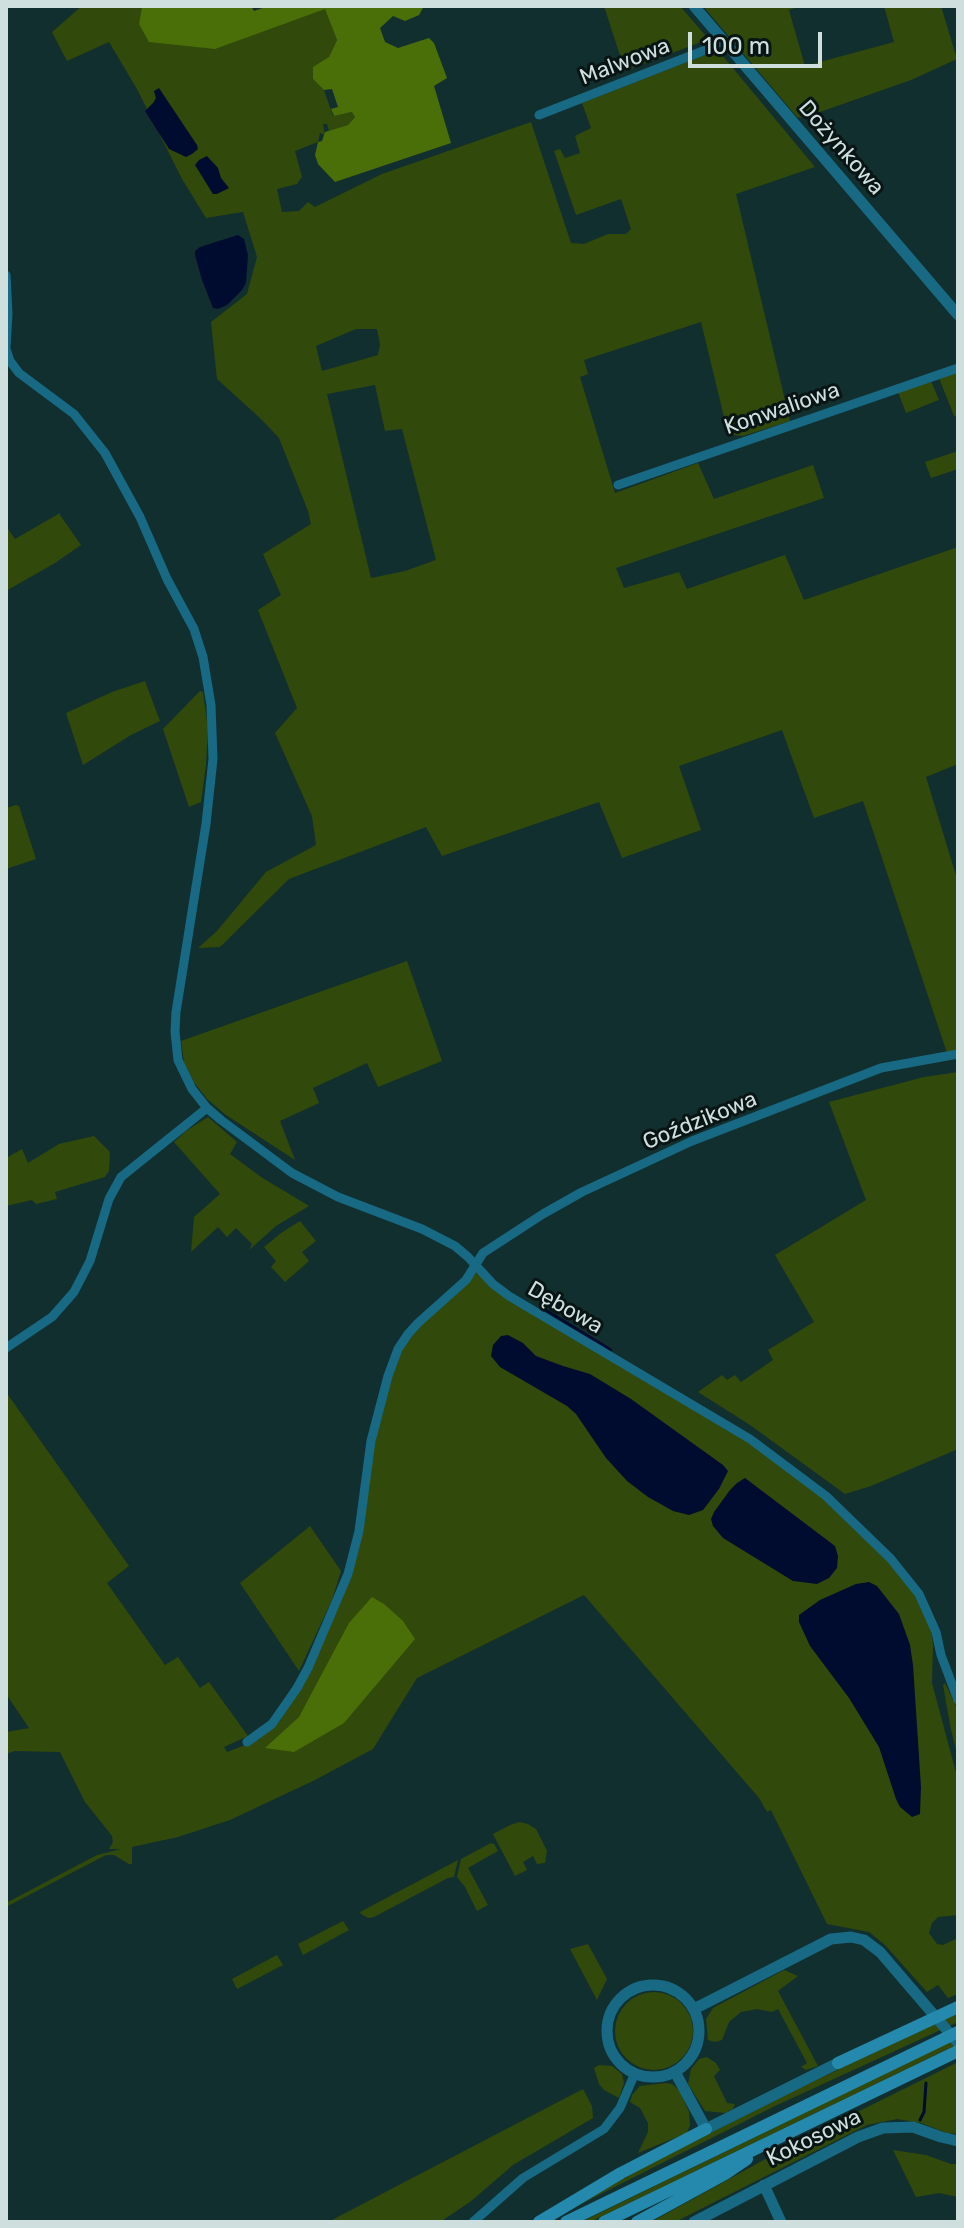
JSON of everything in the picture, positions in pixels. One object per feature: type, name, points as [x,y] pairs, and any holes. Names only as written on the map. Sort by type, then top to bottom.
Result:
[{"type":"main road","points":[[838,2063],[958,2007]]},
{"type":"main road","points":[[566,2222],[958,2032]]},
{"type":"main road","points":[[604,2222],[958,2051]]},
{"type":"main road","points":[[539,2222],[621,2173],[706,2129]]},
{"type":"main road","points":[[637,2222],[725,2174],[779,2137]]},
{"type":"street","name":"Dożynkowa","points":[[694,6],[958,315]]},
{"type":"street","name":"Malwowa","points":[[539,115],[708,49],[723,40]]},
{"type":"street","points":[[6,275],[8,362]]},
{"type":"street","name":"Dębowa","points":[[8,362],[23,377],[74,414],[105,453],[133,503],[199,642],[210,694],[213,759],[206,824],[176,1012],[176,1053],[188,1083],[207,1108],[292,1173],[338,1197],[446,1240],[463,1251],[493,1284],[509,1296],[769,1451],[845,1512],[900,1569],[919,1594],[932,1620],[958,1700]]},
{"type":"street","name":"Konwaliowa","points":[[618,485],[958,368]]},
{"type":"street","name":"Goździkowa","points":[[247,1742],[272,1724],[297,1688],[348,1574],[359,1531],[371,1441],[398,1349],[408,1334],[466,1280],[486,1251],[563,1202],[665,1153],[881,1068],[958,1054]]},
{"type":"street","points":[[6,1348],[52,1317],[74,1292],[90,1261],[111,1193],[121,1177],[207,1108]]},
{"type":"street","points":[[694,2009],[831,1939],[841,1936],[857,1938],[872,1945],[958,2043]]},
{"type":"street","points":[[660,1985],[680,1993],[694,2009],[699,2027],[697,2047],[687,2064],[675,2072],[658,2077],[635,2073],[622,2065],[609,2046],[608,2021],[618,2001],[635,1988],[660,1985]]},
{"type":"street","points":[[675,2072],[706,2129],[838,2063]]},
{"type":"street","points":[[473,2222],[523,2178],[604,2129],[620,2108],[635,2073]]},
{"type":"street","name":"Kokosowa","points":[[694,2222],[858,2137],[883,2128],[913,2127],[958,2141]]},
{"type":"street","points":[[764,2185],[781,2222]]},
{"type":"green space","points":[[82,6],[142,6],[139,24],[277,25],[325,8],[337,40],[313,79],[324,90],[333,116],[353,112],[355,117],[348,125],[329,131],[327,124],[323,124],[325,135],[320,133],[318,142],[295,151],[302,177],[297,184],[277,189],[282,212],[299,211],[308,202],[315,207],[382,174],[531,122],[571,243],[584,244],[608,234],[626,234],[631,229],[621,199],[576,215],[554,151],[560,149],[565,158],[580,153],[575,136],[591,128],[582,103],[710,53],[722,55],[815,167],[736,194],[790,421],[743,436],[729,431],[701,322],[584,360],[588,374],[580,377],[615,493],[698,463],[714,499],[813,465],[824,498],[616,568],[624,588],[679,572],[687,589],[785,555],[804,600],[958,547],[958,764],[926,777],[958,882],[958,1050],[947,1053],[863,801],[814,818],[782,730],[679,766],[701,830],[622,858],[599,802],[442,856],[426,827],[289,879],[220,947],[198,948],[217,931],[266,872],[316,845],[312,816],[275,733],[297,708],[258,610],[281,595],[263,554],[311,524],[279,438],[217,379],[211,322],[247,294],[257,257],[243,212],[206,218],[109,42],[67,61],[52,32]],"holes":[[[356,329],[377,329],[380,344],[378,355],[322,371],[316,346]],[[375,385],[385,431],[402,429],[436,560],[371,578],[327,394]]]},
{"type":"green space","points":[[142,6],[251,6],[254,11],[268,6],[424,6],[419,15],[405,21],[393,16],[380,28],[385,42],[398,48],[429,38],[434,43],[447,78],[434,86],[451,143],[335,182],[318,164],[315,155],[318,142],[322,141],[325,132],[348,125],[355,117],[352,112],[334,116],[331,109],[338,107],[332,89],[324,90],[313,79],[313,67],[329,57],[337,40],[325,9],[215,49],[149,42],[139,24]]},
{"type":"green space","points":[[604,6],[680,6],[705,35],[701,42],[625,71]]},
{"type":"green space","points":[[703,6],[794,6],[789,10],[805,66],[894,42],[884,6],[941,6],[957,59],[911,80],[803,118],[797,117]]},
{"type":"green space","points":[[958,371],[958,416],[954,416],[939,378]]},
{"type":"green space","points":[[931,381],[939,400],[906,413],[898,392]]},
{"type":"green space","points":[[958,451],[958,469],[931,478],[925,462]]},
{"type":"green space","points":[[60,513],[81,545],[6,591],[6,526],[15,539]]},
{"type":"green space","points":[[145,681],[160,721],[83,765],[66,713]]},
{"type":"green space","points":[[200,691],[203,692],[208,729],[206,765],[201,802],[189,807],[163,729]]},
{"type":"green space","points":[[19,806],[36,859],[6,869],[6,808]]},
{"type":"green space","points":[[407,961],[442,1061],[378,1087],[367,1063],[313,1088],[319,1103],[280,1121],[295,1160],[226,1115],[207,1099],[193,1081],[184,1063],[181,1041]]},
{"type":"green space","points":[[958,1072],[958,1449],[845,1494],[750,1425],[698,1392],[722,1375],[727,1380],[735,1375],[741,1382],[773,1360],[768,1350],[814,1322],[775,1255],[866,1200],[829,1102],[924,1077]]},
{"type":"green space","points":[[208,1117],[237,1142],[230,1154],[309,1206],[276,1226],[249,1250],[252,1244],[236,1228],[227,1237],[218,1227],[191,1252],[194,1217],[220,1194],[174,1142]]},
{"type":"green space","points":[[94,1136],[110,1152],[109,1171],[105,1177],[55,1192],[57,1199],[36,1204],[32,1200],[6,1206],[6,1158],[22,1149],[28,1163],[59,1144]]},
{"type":"green space","points":[[300,1221],[316,1241],[302,1252],[309,1261],[285,1282],[271,1267],[276,1261],[264,1247]]},
{"type":"green space","points":[[479,1271],[503,1291],[740,1435],[862,1525],[917,1598],[930,1621],[932,1683],[958,1780],[958,1915],[938,1917],[929,1933],[937,1944],[943,1945],[958,1938],[958,1994],[948,1998],[938,1985],[927,1992],[885,1945],[869,1932],[827,1924],[771,1810],[767,1812],[759,1798],[584,1595],[417,1678],[373,1749],[230,1820],[178,1837],[132,1847],[132,1864],[114,1855],[106,1855],[6,1907],[6,1903],[97,1855],[121,1849],[109,1849],[112,1836],[85,1802],[60,1752],[15,1751],[6,1754],[6,1732],[29,1728],[6,1694],[6,1392],[129,1566],[107,1583],[165,1665],[178,1657],[200,1688],[209,1682],[248,1736],[224,1747],[227,1752],[258,1740],[280,1721],[348,1574],[371,1441],[398,1349],[444,1298]]},
{"type":"green space","points":[[310,1526],[341,1571],[332,1600],[299,1671],[240,1583]]},
{"type":"green space","points":[[372,1597],[403,1621],[415,1639],[344,1723],[294,1752],[265,1748],[299,1717],[349,1623]]},
{"type":"green space","points":[[945,1683],[958,1710],[958,1757],[943,1685]]},
{"type":"green space","points":[[520,1822],[536,1829],[547,1851],[545,1863],[537,1864],[533,1856],[523,1862],[527,1870],[515,1876],[493,1834]]},
{"type":"green space","points":[[491,1843],[498,1851],[468,1868],[488,1905],[477,1911],[457,1877],[461,1859]]},
{"type":"green space","points":[[458,1860],[454,1877],[374,1917],[361,1914],[360,1912]]},
{"type":"green space","points":[[343,1921],[349,1930],[303,1955],[298,1944]]},
{"type":"green space","points":[[588,1944],[607,1979],[597,2000],[570,1949]]},
{"type":"green space","points":[[277,1955],[283,1965],[237,1989],[232,1979]]},
{"type":"green space","points":[[784,1970],[798,1976],[778,1991],[818,2066],[806,2070],[801,2067],[807,2063],[778,2009],[772,2012],[757,2009],[741,2012],[729,2022],[722,2040],[708,2040],[706,2019],[713,2008]]},
{"type":"green space","points":[[646,1992],[662,1992],[676,1998],[687,2009],[693,2031],[687,2053],[676,2064],[662,2070],[646,2070],[632,2064],[621,2053],[615,2039],[615,2023],[621,2009],[632,1998]]},
{"type":"green space","points":[[958,2013],[958,2022],[775,2106],[577,2206],[635,2172],[774,2100]]},
{"type":"green space","points":[[958,2038],[958,2044],[590,2222],[581,2222]]},
{"type":"green space","points":[[707,2057],[720,2070],[714,2076],[727,2103],[735,2104],[725,2113],[705,2111],[688,2084],[691,2069],[699,2059]]},
{"type":"green space","points":[[958,2062],[958,2134],[897,2119],[867,2125],[675,2222],[651,2222],[791,2145]]},
{"type":"green space","points":[[599,2065],[612,2066],[622,2074],[624,2083],[619,2098],[599,2084],[594,2068]]},
{"type":"green space","points":[[666,2083],[680,2091],[689,2112],[687,2133],[638,2153],[648,2132],[648,2123],[640,2108],[630,2102],[632,2095],[640,2086]]},
{"type":"green space","points":[[583,2089],[592,2106],[593,2118],[513,2165],[470,2202],[440,2222],[328,2222]]},
{"type":"green space","points":[[893,2150],[958,2164],[958,2197],[939,2193],[916,2197]]},
{"type":"water","points":[[159,88],[197,145],[198,149],[186,157],[169,149],[145,111],[156,98],[154,91]]},
{"type":"water","points":[[207,156],[229,188],[217,194],[213,194],[195,165]]},
{"type":"water","points":[[238,235],[244,239],[248,255],[246,283],[227,305],[213,308],[195,251]]},
{"type":"water","points":[[508,1335],[523,1343],[536,1356],[590,1374],[631,1399],[723,1465],[728,1471],[703,1510],[689,1515],[673,1511],[627,1481],[606,1458],[576,1414],[500,1367],[491,1356],[493,1345],[501,1336]]},
{"type":"water","points":[[745,1478],[835,1546],[837,1568],[829,1578],[817,1584],[793,1581],[723,1538],[711,1519],[730,1490]]},
{"type":"water","points":[[869,1582],[877,1586],[899,1614],[910,1645],[921,1787],[920,1814],[912,1817],[896,1799],[879,1747],[849,1698],[810,1646],[799,1622],[799,1615],[820,1600],[856,1584]]},
{"type":"waterway","points":[[544,1309],[611,1350]]},
{"type":"waterway","points":[[920,2120],[924,2112],[926,2083]]}]
